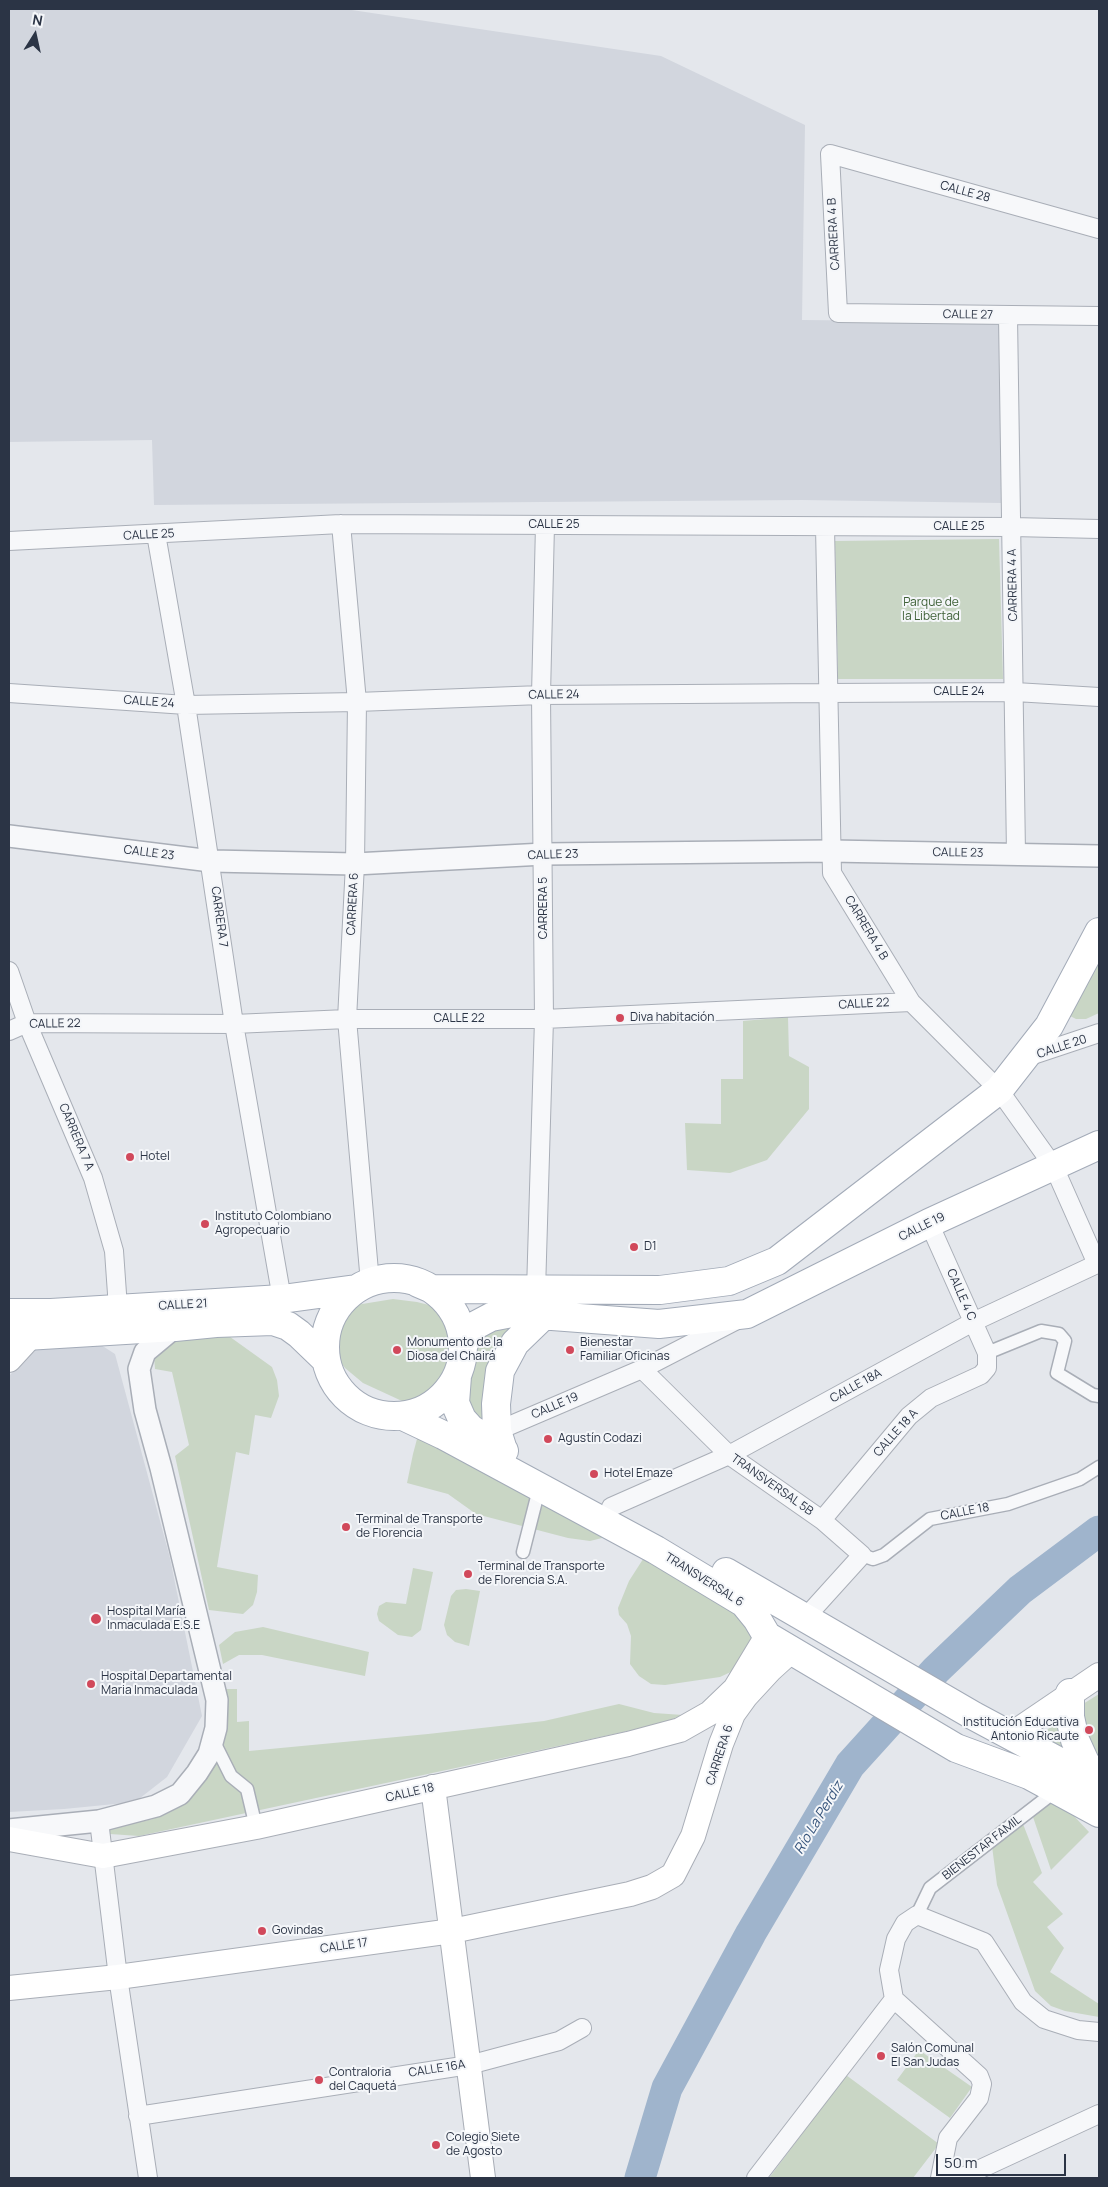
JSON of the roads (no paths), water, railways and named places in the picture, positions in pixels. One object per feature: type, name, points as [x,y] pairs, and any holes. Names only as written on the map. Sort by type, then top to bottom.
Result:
[{"type":"main road","points":[[418,1283],[432,1289],[540,1303],[729,1281],[777,1261],[999,1090],[1049,1026],[1099,932]]},
{"type":"main road","name":"CALLE 19","points":[[463,1345],[474,1326],[491,1317],[512,1313],[540,1303],[659,1324],[747,1314],[929,1223],[1099,1145]]},
{"type":"main road","name":"CALLE 21","points":[[9,1313],[282,1299],[363,1286],[386,1279],[402,1279],[418,1283],[436,1293],[450,1307],[459,1325],[463,1345],[462,1361],[457,1376],[441,1398],[423,1409],[403,1416],[375,1413],[362,1408],[345,1396],[333,1380],[326,1360],[325,1340],[330,1320],[341,1303],[363,1286]]},
{"type":"main road","points":[[500,1441],[496,1404],[500,1370],[540,1303]]},
{"type":"main road","name":"CALLE 21","points":[[20,1337],[216,1323],[273,1321],[288,1326],[299,1334],[326,1360]]},
{"type":"main road","points":[[9,1360],[20,1337]]},
{"type":"main road","name":"TRANSVERSAL 6","points":[[457,1376],[455,1403],[462,1419],[471,1429],[500,1441],[974,1716],[1012,1734],[1099,1783]]},
{"type":"main road","name":"TRANSVERSAL 6","points":[[403,1416],[443,1435],[656,1550],[744,1603],[757,1618],[767,1636],[956,1748],[995,1761],[1058,1789],[1099,1813]]},
{"type":"main road","name":"CALLE 18","points":[[9,1839],[103,1856],[256,1827],[628,1744],[680,1730],[710,1713],[735,1688],[767,1636]]},
{"type":"main road","name":"CARRERA 6","points":[[673,1875],[693,1836],[721,1744],[734,1714],[746,1696],[770,1670],[801,1655]]},
{"type":"main road","points":[[1012,1734],[1099,1675]]},
{"type":"main road","points":[[1070,1693],[1070,1717],[1075,1740],[1085,1762],[1099,1783]]},
{"type":"main road","points":[[433,1787],[483,2178]]},
{"type":"main road","name":"CALLE 17","points":[[9,1988],[118,1977],[452,1930],[630,1894],[652,1887],[673,1875]]},
{"type":"street","name":"CALLE 28","points":[[830,154],[1099,229]]},
{"type":"street","name":"CARRERA 4 B","points":[[830,154],[838,312]]},
{"type":"street","name":"CALLE 27","points":[[838,312],[1099,316]]},
{"type":"street","name":"CARRERA 4 A","points":[[1008,316],[1016,854]]},
{"type":"street","name":"CALLE 25","points":[[9,541],[341,524],[1099,529]]},
{"type":"street","name":"CARRERA 6","points":[[341,524],[357,702],[355,864],[347,1020],[363,1286]]},
{"type":"street","name":"CARRERA 5","points":[[540,1303],[544,1019],[544,854],[541,695],[545,525]]},
{"type":"street","name":"CARRERA 4 B","points":[[825,527],[832,873],[911,1002],[999,1090],[1054,1167],[1098,1263]]},
{"type":"street","name":"CARRERA 7","points":[[156,534],[211,861],[234,1024],[282,1299]]},
{"type":"street","name":"CALLE 24","points":[[9,693],[186,705],[357,702],[541,695],[1015,692],[1099,697]]},
{"type":"street","name":"CALLE 23","points":[[9,836],[211,861],[355,864],[544,854],[831,851],[1099,856]]},
{"type":"street","name":"CARRERA 7 A","points":[[9,971],[27,1023],[93,1178],[114,1251],[118,1308]]},
{"type":"street","name":"CALLE 22","points":[[9,1031],[27,1023],[234,1024],[347,1020],[544,1019],[911,1002]]},
{"type":"street","name":"CALLE 20","points":[[1024,1058],[1099,1033]]},
{"type":"street","name":"CALLE 4 C","points":[[929,1223],[973,1322],[987,1360]]},
{"type":"street","name":"CALLE 18A","points":[[612,1506],[729,1455],[973,1322],[1098,1263]]},
{"type":"street","name":"CALLE 19","points":[[500,1441],[747,1314]]},
{"type":"street","points":[[9,1830],[99,1821],[156,1806],[180,1794],[209,1754],[216,1728],[218,1700],[145,1410],[139,1369],[145,1352],[175,1327]]},
{"type":"street","points":[[987,1360],[1041,1331],[1059,1334],[1065,1341],[1057,1373],[1093,1395],[1099,1396]]},
{"type":"street","name":"CALLE 18 A","points":[[822,1520],[909,1416],[932,1398],[981,1375],[987,1360]]},
{"type":"street","name":"TRANSVERSAL 5B","points":[[642,1369],[729,1455],[822,1520],[862,1555]]},
{"type":"street","name":"CALLE 18","points":[[862,1555],[873,1559],[884,1556],[930,1518],[1008,1504],[1080,1479],[1099,1467]]},
{"type":"street","points":[[523,1552],[539,1488]]},
{"type":"street","points":[[816,1625],[862,1555]]},
{"type":"street","points":[[213,1740],[231,1776],[247,1790],[256,1827]]},
{"type":"street","name":"BIENESTAR FAMIL","points":[[917,1915],[930,1888],[1058,1789]]},
{"type":"street","points":[[99,1821],[118,1977],[148,2178]]},
{"type":"street","points":[[1099,2032],[1078,2030],[1044,2019],[1023,2002],[984,1942],[917,1915],[905,1923],[896,1939],[889,1970],[894,1999],[978,2076],[982,2084],[979,2098],[948,2138],[941,2177],[964,2178],[1099,2114]]},
{"type":"street","points":[[756,2178],[894,1999]]},
{"type":"street","name":"CALLE 16A","points":[[138,2116],[469,2065],[558,2041],[582,2028]]},
{"type":"waterway","name":"Río La Perdiz","points":[[640,2178],[667,2088],[751,1933],[850,1765],[936,1670],[1020,1590],[1099,1531]]},
{"type":"place","name":"Diva habitación","points":[[620,1018]]},
{"type":"place","name":"Hotel","points":[[130,1157]]},
{"type":"place","name":"Instituto Colombiano Agropecuario","points":[[205,1224]]},
{"type":"place","name":"D1","points":[[634,1247]]},
{"type":"place","name":"Monumento de la Diosa del Chairá","points":[[397,1350]]},
{"type":"place","name":"Bienestar Familiar Oficinas","points":[[570,1350]]},
{"type":"place","name":"Agustín Codazi","points":[[548,1439]]},
{"type":"place","name":"Hotel Emaze","points":[[594,1474]]},
{"type":"place","name":"Terminal de Transporte de Florencia","points":[[346,1527]]},
{"type":"place","name":"Terminal de Transporte de Florencia S.A.","points":[[468,1574]]},
{"type":"place","name":"Hospital María Inmaculada E.S.E","points":[[96,1619]]},
{"type":"place","name":"Hospital Departamental Maria Inmaculada","points":[[91,1684]]},
{"type":"place","name":"Institución Educativa Antonio Ricaute","points":[[1089,1730]]},
{"type":"place","name":"Govindas","points":[[262,1931]]},
{"type":"place","name":"Salón Comunal El San Judas","points":[[881,2056]]},
{"type":"place","name":"Contraloria del Caquetá","points":[[319,2080]]},
{"type":"place","name":"Colegio Siete de Agosto","points":[[436,2145]]},
{"type":"park label","name":"Parque de la Libertad","points":[[931,610]]}]
